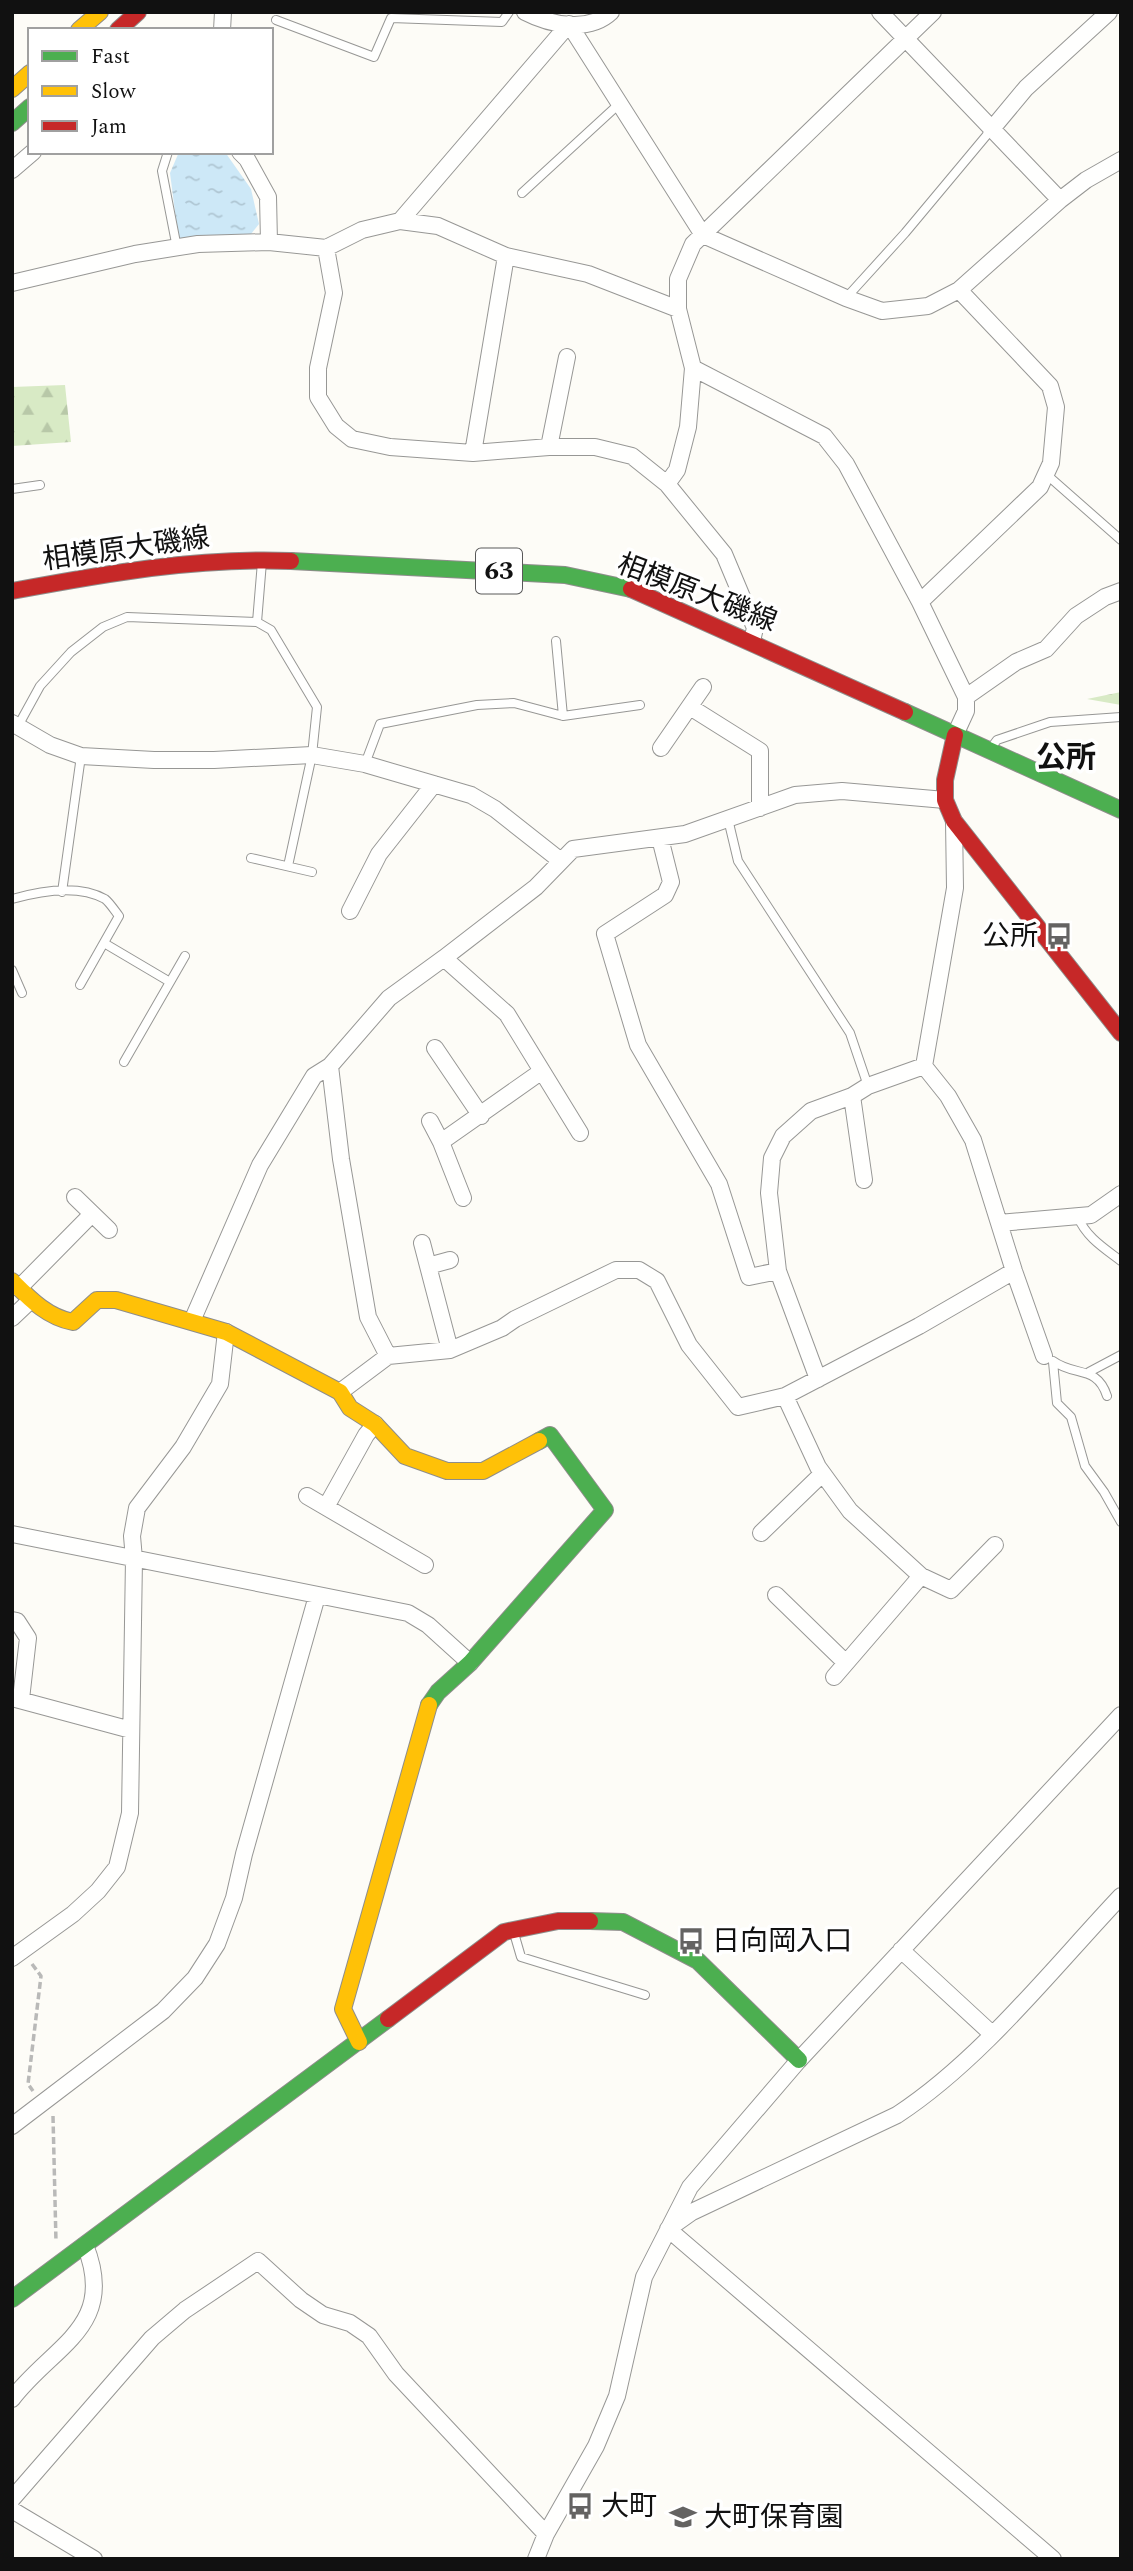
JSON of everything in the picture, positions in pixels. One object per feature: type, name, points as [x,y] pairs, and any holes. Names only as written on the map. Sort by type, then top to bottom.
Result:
[{"type":"main road","points":[[81,28],[100,12]]},
{"type":"main road","points":[[120,28],[138,12]]},
{"type":"main road","points":[[12,89],[28,75]]},
{"type":"main road","points":[[12,122],[28,109]]},
{"type":"main road","name":"相模原大磯線","points":[[12,592],[118,571],[262,560],[565,575],[625,587],[752,640],[1121,810]]},
{"type":"main road","points":[[955,735],[945,780],[945,800],[954,821],[1121,1033]]},
{"type":"main road","points":[[16,1285],[31,1300],[61,1321],[73,1322],[97,1300],[116,1300],[226,1332],[340,1392],[350,1408],[375,1424],[405,1456],[447,1471],[484,1471],[550,1435],[606,1510],[470,1663],[438,1692],[427,1709],[343,2009],[359,2042]]},
{"type":"main road","points":[[12,2299],[504,1932],[558,1922],[623,1922],[698,1961],[799,2060]]},
{"type":"street","points":[[525,12],[536,18],[569,24],[602,21],[611,12]]},
{"type":"street","points":[[880,12],[1060,200]]},
{"type":"street","points":[[667,484],[677,470],[688,428],[693,368],[678,309],[678,279],[693,244],[933,12]]},
{"type":"street","points":[[991,130],[1026,88],[1108,12]]},
{"type":"street","points":[[569,24],[703,235],[846,298],[882,311],[928,306],[959,290],[1060,200],[1086,180],[1121,160]]},
{"type":"street","points":[[400,221],[569,24]]},
{"type":"street","points":[[12,170],[31,154]]},
{"type":"street","points":[[242,154],[268,197],[269,242]]},
{"type":"street","points":[[12,283],[135,254],[198,244],[269,242],[326,248],[362,230],[400,221],[438,226],[506,256],[588,274],[678,309]]},
{"type":"street","points":[[326,248],[334,293],[318,368],[318,397],[336,426],[352,439],[390,447],[473,453],[549,447],[595,447],[632,456],[667,484],[724,554],[755,628],[752,640]]},
{"type":"street","points":[[473,453],[506,256]]},
{"type":"street","points":[[920,602],[1040,486],[1051,463],[1056,407],[1050,386],[959,290]]},
{"type":"street","points":[[549,447],[567,357]]},
{"type":"street","points":[[693,368],[824,436],[846,464],[967,697],[967,711],[955,735]]},
{"type":"street","points":[[967,697],[1016,662],[1046,649],[1076,616],[1105,597],[1121,591]]},
{"type":"street","points":[[661,748],[703,687]]},
{"type":"street","points":[[690,707],[760,751],[760,808]]},
{"type":"street","points":[[15,724],[51,745],[81,756],[154,760],[312,755],[365,764],[471,795],[495,809],[562,861]]},
{"type":"street","points":[[350,911],[379,854],[434,784]]},
{"type":"street","points":[[192,1321],[260,1165],[314,1076],[330,1066],[389,998],[536,887],[573,849],[685,834],[795,795],[842,791],[945,800]]},
{"type":"street","points":[[954,821],[955,888],[924,1066],[948,1096],[973,1140],[1014,1271],[1049,1359]]},
{"type":"street","points":[[660,838],[671,882],[665,895],[605,934],[638,1045],[719,1184],[749,1277],[778,1271]]},
{"type":"street","points":[[444,958],[507,1014],[580,1133]]},
{"type":"street","points":[[435,1048],[481,1116]]},
{"type":"street","points":[[330,1066],[341,1159],[368,1317],[388,1356]]},
{"type":"street","points":[[818,1379],[778,1271],[769,1193],[772,1157],[783,1136],[811,1111],[852,1096],[868,1086],[924,1066]]},
{"type":"street","points":[[441,1142],[542,1071]]},
{"type":"street","points":[[852,1096],[864,1180]]},
{"type":"street","points":[[430,1121],[463,1198]]},
{"type":"street","points":[[999,1223],[1091,1215],[1121,1194]]},
{"type":"street","points":[[75,1197],[109,1230]]},
{"type":"street","points":[[16,1285],[92,1214]]},
{"type":"street","points":[[422,1243],[450,1350]]},
{"type":"street","points":[[428,1266],[450,1260]]},
{"type":"street","points":[[340,1392],[388,1356],[450,1350],[502,1328],[515,1319],[616,1270],[639,1270],[657,1281],[689,1345],[738,1407],[785,1396],[919,1326],[1014,1271]]},
{"type":"street","points":[[12,1318],[31,1300]]},
{"type":"street","points":[[12,1958],[73,1914],[98,1891],[117,1867],[130,1813],[134,1559],[132,1536],[137,1508],[183,1447],[220,1384],[226,1332]]},
{"type":"street","points":[[785,1396],[822,1474],[850,1511],[921,1576],[951,1590],[995,1545]]},
{"type":"street","points":[[326,1507],[366,1435],[375,1424]]},
{"type":"street","points":[[761,1533],[822,1474]]},
{"type":"street","points":[[307,1496],[425,1565]]},
{"type":"street","points":[[12,1534],[408,1613],[428,1625],[470,1663]]},
{"type":"street","points":[[834,1677],[921,1576]]},
{"type":"street","points":[[776,1595],[846,1663]]},
{"type":"street","points":[[12,2126],[163,2011],[195,1978],[217,1944],[234,1898],[317,1596]]},
{"type":"street","points":[[12,1620],[17,1621],[28,1638],[16,1699],[131,1730]]},
{"type":"street","points":[[536,2559],[546,2534],[596,2446],[617,2396],[629,2333],[644,2277],[690,2187],[799,2060],[1121,1715]]},
{"type":"street","points":[[668,2230],[692,2212],[897,2115],[924,2097],[992,2034],[1121,1896]]},
{"type":"street","points":[[901,1950],[992,2034]]},
{"type":"street","points":[[668,2230],[1053,2559]]},
{"type":"street","points":[[12,2399],[44,2364],[76,2336],[94,2302],[93,2266],[85,2245]]},
{"type":"street","points":[[12,2499],[152,2338],[185,2310],[258,2261],[301,2300],[323,2315],[350,2323],[369,2336],[396,2374],[546,2534]]},
{"type":"street","points":[[12,2510],[94,2559]]},
{"type":"lane","points":[[276,20],[374,57],[391,18],[502,22],[509,12]]},
{"type":"lane","points":[[522,193],[619,104]]},
{"type":"lane","points":[[846,298],[905,233],[991,130]]},
{"type":"lane","points":[[167,154],[162,172],[177,248]]},
{"type":"lane","points":[[1046,474],[1121,540]]},
{"type":"lane","points":[[12,489],[40,485]]},
{"type":"lane","points":[[257,622],[262,560]]},
{"type":"lane","points":[[15,724],[40,686],[71,652],[103,627],[127,617],[257,622],[271,630],[317,707],[312,755],[288,866]]},
{"type":"lane","points":[[555,641],[563,716]]},
{"type":"lane","points":[[365,764],[380,724],[477,705],[514,702],[563,716],[640,705]]},
{"type":"lane","points":[[990,751],[997,740],[1050,722],[1121,718]]},
{"type":"lane","points":[[62,892],[81,756]]},
{"type":"lane","points":[[728,819],[738,861],[850,1032],[868,1086]]},
{"type":"lane","points":[[251,858],[312,872]]},
{"type":"lane","points":[[12,898],[33,893],[72,890],[105,900],[119,916],[80,985]]},
{"type":"lane","points":[[104,943],[170,982]]},
{"type":"lane","points":[[124,1062],[185,956]]},
{"type":"lane","points":[[12,970],[22,993]]},
{"type":"lane","points":[[1078,1217],[1088,1235],[1121,1261]]},
{"type":"lane","points":[[1049,1359],[1078,1372],[1089,1372],[1121,1355]]},
{"type":"lane","points":[[1049,1359],[1057,1403],[1071,1417],[1085,1466],[1121,1522]]},
{"type":"lane","points":[[1089,1372],[1103,1384],[1107,1396]]},
{"type":"lane","points":[[513,1931],[522,1957],[645,1995]]},
{"type":"path","points":[[28,2084],[41,1976]]},
{"type":"path","points":[[53,2116],[56,2250]]},
{"type":"green space","points":[[65,385],[71,442],[12,446],[12,387]]},
{"type":"green space","points":[[1121,692],[1121,705],[1087,699]]},
{"type":"water","points":[[178,154],[226,154],[251,189],[259,224],[251,234],[179,243],[170,173]]},
{"type":"traffic: fast","points":[[12,123],[28,109]]},
{"type":"traffic: fast","points":[[291,561],[565,575],[631,589]]},
{"type":"traffic: fast","points":[[905,712],[1121,810]]},
{"type":"traffic: fast","points":[[429,1705],[438,1692],[470,1663],[605,1510],[550,1435],[539,1441]]},
{"type":"traffic: fast","points":[[590,1921],[623,1922],[698,1961],[799,2060]]},
{"type":"traffic: fast","points":[[12,2299],[388,2019]]},
{"type":"traffic: slow","points":[[81,28],[100,12]]},
{"type":"traffic: slow","points":[[12,89],[28,75]]},
{"type":"traffic: slow","points":[[12,1281],[32,1301],[64,1320],[73,1322],[97,1300],[116,1300],[226,1332],[340,1392],[350,1408],[375,1424],[405,1456],[447,1471],[483,1471],[539,1441]]},
{"type":"traffic: slow","points":[[359,2042],[343,2009],[429,1705]]},
{"type":"traffic: jam","points":[[120,28],[138,12]]},
{"type":"traffic: jam","points":[[12,591],[186,564],[291,561]]},
{"type":"traffic: jam","points":[[631,589],[905,712]]},
{"type":"traffic: jam","points":[[955,735],[945,780],[945,800],[954,821],[1121,1033]]},
{"type":"traffic: jam","points":[[388,2019],[504,1932],[558,1921],[590,1921]]},
{"type":"place","name":"公所","points":[[1059,936]]},
{"type":"place","name":"日向岡入口","points":[[691,1941]]},
{"type":"place","name":"大町","points":[[580,2506]]},
{"type":"place","name":"大町保育園","points":[[683,2517]]},
{"type":"district","name":"公所","points":[[1066,758]]}]
